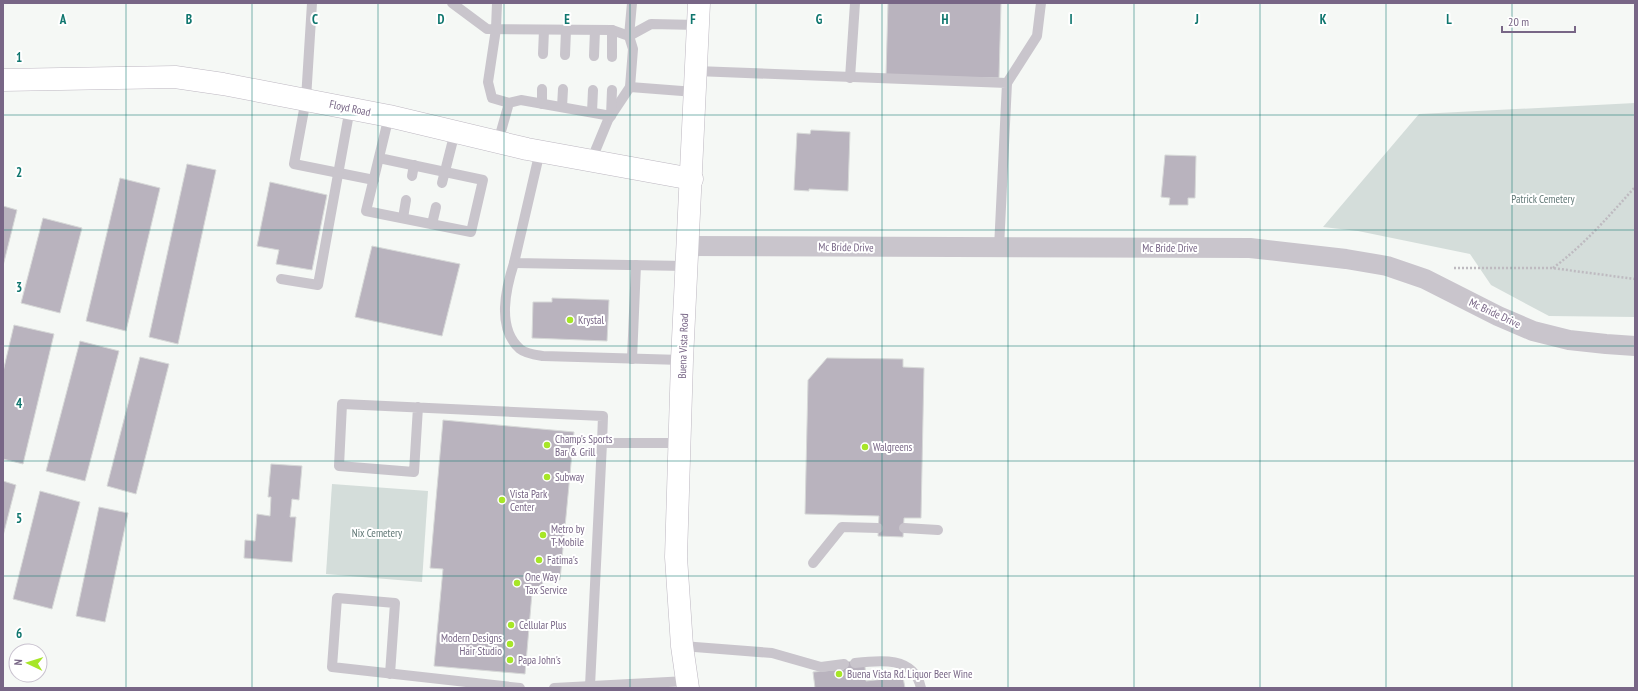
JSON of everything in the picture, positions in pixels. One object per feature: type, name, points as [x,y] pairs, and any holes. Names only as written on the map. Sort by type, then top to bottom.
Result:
[{"type":"street","name":"Buena Vista Road","points":[[688,684],[682,646],[676,557],[682,360],[692,179],[699,3]]},
{"type":"street","name":"Floyd Road","points":[[3,80],[175,77],[306,99],[389,116],[540,151],[692,179]]},
{"type":"street","name":"Mc Bride Drive","points":[[688,256],[999,248],[1250,248],[1346,259],[1388,266],[1425,278],[1498,316],[1533,331],[1570,340],[1635,346]]},
{"type":"lane","points":[[312,3],[306,99],[294,164],[374,180]]},
{"type":"lane","points":[[453,3],[487,29],[612,30],[629,36],[651,24],[698,25]]},
{"type":"lane","points":[[497,3],[496,29],[488,82],[492,98],[509,103],[521,100],[611,116]]},
{"type":"lane","points":[[591,161],[611,116],[630,87],[633,49],[629,36],[632,3]]},
{"type":"lane","points":[[850,78],[855,3]]},
{"type":"lane","points":[[999,248],[1007,84],[1037,36],[1041,3]]},
{"type":"lane","points":[[543,54],[544,30]]},
{"type":"lane","points":[[565,55],[566,30]]},
{"type":"lane","points":[[594,56],[595,30]]},
{"type":"lane","points":[[612,30],[612,57]]},
{"type":"lane","points":[[630,87],[696,82],[850,78],[1007,84]]},
{"type":"lane","points":[[542,89],[542,104]]},
{"type":"lane","points":[[562,107],[563,89]]},
{"type":"lane","points":[[592,112],[593,90]]},
{"type":"lane","points":[[611,116],[612,90]]},
{"type":"lane","points":[[498,142],[509,103]]},
{"type":"lane","points":[[281,278],[318,285],[350,108]]},
{"type":"lane","points":[[379,158],[483,180],[471,232],[366,211],[389,116]]},
{"type":"lane","points":[[442,183],[456,132]]},
{"type":"lane","points":[[540,151],[506,295],[506,326],[512,340],[520,350],[529,354],[544,356],[682,360]]},
{"type":"lane","points":[[412,176],[414,165]]},
{"type":"lane","points":[[403,218],[406,200]]},
{"type":"lane","points":[[432,224],[436,207]]},
{"type":"lane","points":[[514,263],[636,265],[688,256]]},
{"type":"lane","points":[[632,359],[636,265]]},
{"type":"lane","points":[[418,407],[414,472],[338,466],[342,404],[418,407],[603,416],[590,686]]},
{"type":"lane","points":[[602,443],[679,444]]},
{"type":"lane","points":[[813,563],[842,527],[878,528]]},
{"type":"lane","points":[[904,528],[938,530]]},
{"type":"lane","points":[[390,674],[395,603],[337,598],[332,667],[390,674],[520,688]]},
{"type":"lane","points":[[682,646],[772,653],[821,667],[844,664]]},
{"type":"lane","points":[[855,663],[886,660],[908,668],[918,677],[921,688]]},
{"type":"lane","points":[[554,688],[688,684]]},
{"type":"path","points":[[1552,268],[1570,256],[1635,187]]},
{"type":"path","points":[[1453,268],[1552,268],[1635,278]]},
{"type":"green space","name":"Patrick Cemetery","points":[[1635,103],[1635,317],[1549,316],[1491,285],[1470,254],[1358,231],[1323,227],[1419,114]]},
{"type":"green space","name":"Nix Cemetery","points":[[332,484],[428,491],[422,582],[326,574]]},
{"type":"building","points":[[888,3],[1001,3],[999,78],[886,76]]},
{"type":"building","points":[[811,130],[850,132],[848,191],[809,189],[809,191],[794,190],[797,133],[810,134]]},
{"type":"building","points":[[1165,155],[1196,156],[1195,198],[1188,198],[1188,205],[1169,205],[1170,198],[1161,197]]},
{"type":"building","points":[[187,164],[216,170],[178,344],[149,337]]},
{"type":"building","points":[[120,178],[160,188],[126,331],[86,321]]},
{"type":"building","points":[[270,182],[327,195],[312,270],[276,264],[279,250],[257,246]]},
{"type":"building","points":[[3,206],[17,210],[3,266]]},
{"type":"building","points":[[43,218],[82,228],[60,313],[21,303]]},
{"type":"building","points":[[372,246],[460,264],[442,336],[355,317]]},
{"type":"building","name":"Krystal","points":[[552,298],[609,300],[607,341],[532,338],[533,302],[552,302]]},
{"type":"building","points":[[14,325],[54,334],[23,464],[3,459],[3,372]]},
{"type":"building","points":[[80,341],[119,351],[85,481],[46,471]]},
{"type":"building","points":[[140,357],[169,364],[136,494],[107,486]]},
{"type":"building","name":"Walgreens","points":[[827,358],[903,359],[903,367],[924,368],[921,518],[904,518],[903,537],[878,536],[879,516],[805,514],[808,380]]},
{"type":"building","name":"Vista Park Center","points":[[443,420],[574,432],[560,580],[543,579],[542,594],[532,593],[525,674],[434,666],[443,569],[430,568]]},
{"type":"building","points":[[271,464],[302,466],[299,500],[292,499],[290,517],[296,517],[292,562],[244,558],[245,540],[255,541],[257,514],[270,516],[271,497],[268,497]]},
{"type":"building","points":[[3,481],[16,485],[3,536]]},
{"type":"building","points":[[40,491],[80,502],[52,609],[13,599]]},
{"type":"building","points":[[99,507],[128,513],[105,622],[76,616]]},
{"type":"building","name":"Buena Vista Rd. Liquor Beer Wine","points":[[855,661],[865,666],[866,681],[903,677],[905,688],[815,688],[813,672],[844,669],[844,662]]},
{"type":"place","name":"Krystal","points":[[570,320]]},
{"type":"place","name":"Champ's Sports Bar & Grill","points":[[547,445]]},
{"type":"place","name":"Walgreens","points":[[865,447]]},
{"type":"place","name":"Subway","points":[[547,477]]},
{"type":"place","name":"Vista Park Center","points":[[502,500]]},
{"type":"place","name":"Metro by T-Mobile","points":[[543,535]]},
{"type":"place","name":"Fatima's","points":[[539,560]]},
{"type":"place","name":"One Way Tax Service","points":[[517,583]]},
{"type":"place","name":"Cellular Plus","points":[[511,625]]},
{"type":"place","name":"Modern Designs Hair Studio","points":[[510,644]]},
{"type":"place","name":"Papa John's","points":[[510,660]]},
{"type":"place","name":"Buena Vista Rd. Liquor Beer Wine","points":[[839,674]]}]
